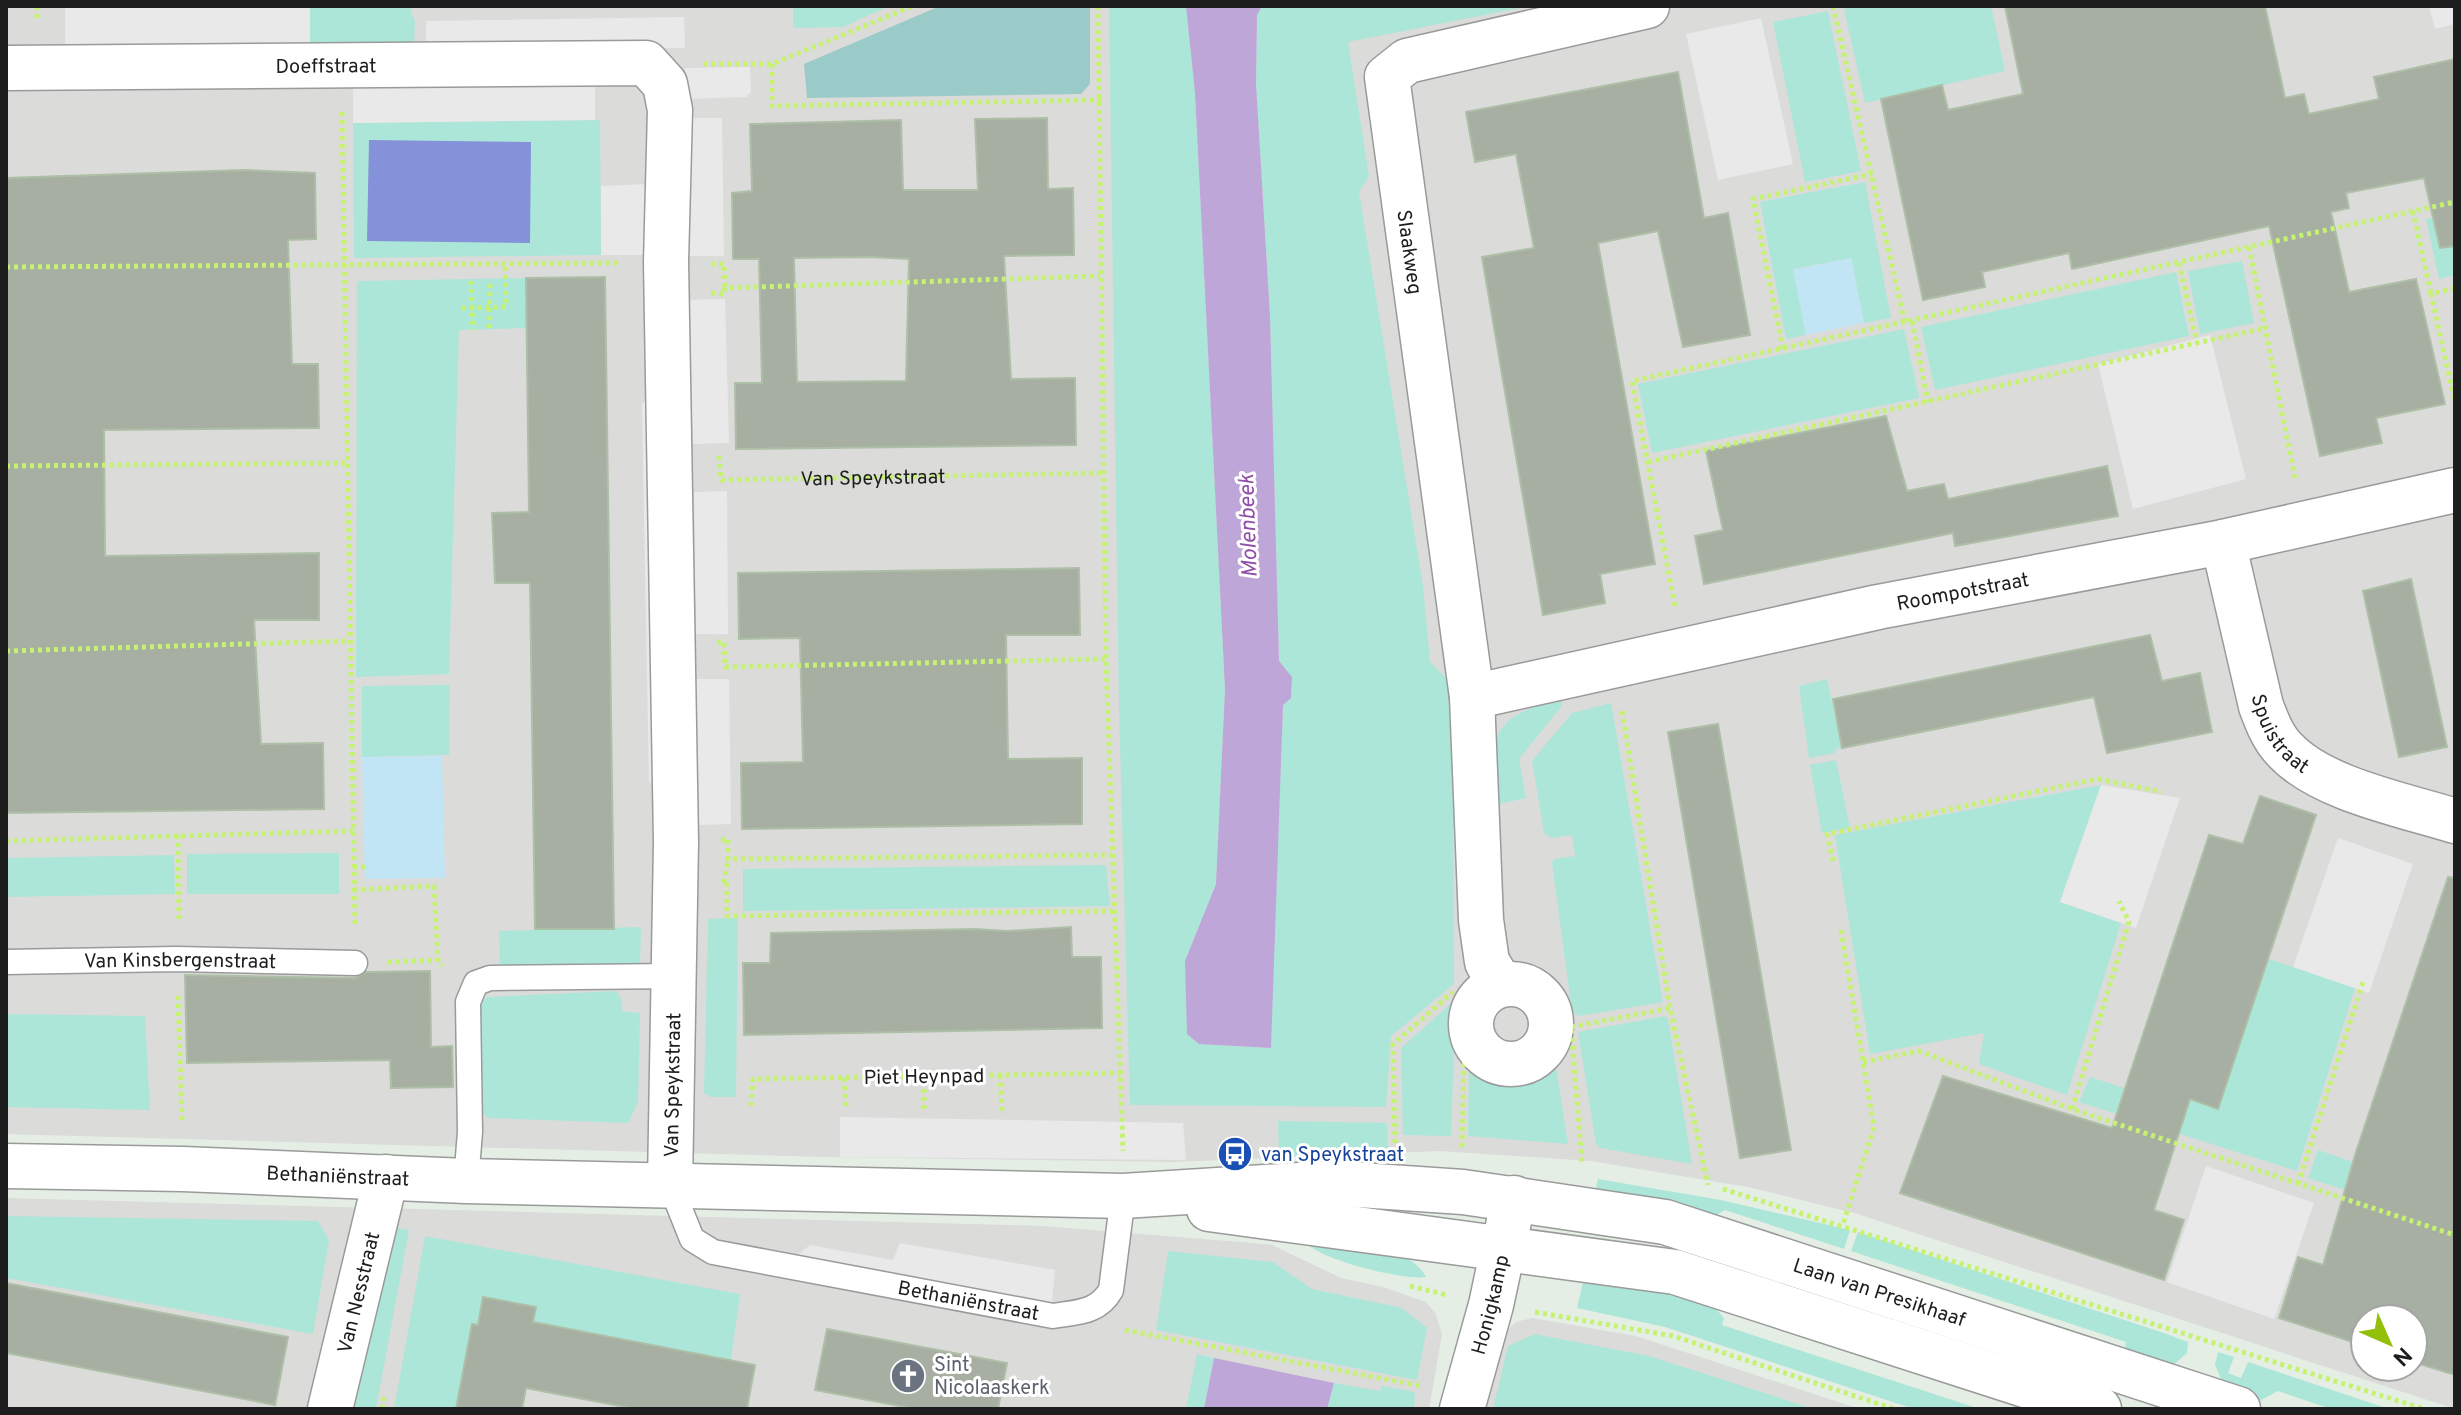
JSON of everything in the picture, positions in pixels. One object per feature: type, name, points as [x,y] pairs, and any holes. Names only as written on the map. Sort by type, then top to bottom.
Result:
[{"type":"street","name":"Slaakweg","points":[[1472,697],[1387,77],[1407,61],[1647,6]]},
{"type":"street","name":"Doeffstraat","points":[[6,68],[646,63]]},
{"type":"street","name":"Van Speykstraat","points":[[646,63],[665,84],[670,110],[666,277],[676,842],[670,1184]]},
{"type":"street","name":"Roompotstraat","points":[[1472,697],[1878,607],[2223,542],[2455,490]]},
{"type":"street","name":"Spuistraat","points":[[2223,542],[2261,706],[2285,750],[2314,773],[2455,821]]},
{"type":"street","points":[[1472,697],[1481,920],[1494,974],[1473,1012],[1473,1038],[1490,1059],[1516,1064],[1539,1053],[1560,1028],[1537,995],[1494,974]]},
{"type":"street","name":"Bethaniënstraat","points":[[6,1166],[183,1169],[466,1181],[1123,1196],[1330,1183],[1514,1198]]},
{"type":"street","name":"Van Nesstraat","points":[[330,1409],[386,1177]]},
{"type":"street","name":"Bethaniënstraat","points":[[1123,1196],[1503,1249]]},
{"type":"street","name":"Honigkamp","points":[[1464,1402],[1491,1305],[1514,1198]]},
{"type":"street","name":"Laan van Presikhaaf","points":[[1514,1198],[1665,1222],[2238,1409]]},
{"type":"street","points":[[1503,1249],[1675,1272],[2099,1409]]},
{"type":"lane","name":"Van Kinsbergenstraat","points":[[6,962],[176,959],[355,963]]},
{"type":"lane","points":[[466,1181],[470,1132],[468,1002],[476,983],[490,978],[674,976]]},
{"type":"lane","name":"Bethaniënstraat","points":[[670,1184],[692,1239],[713,1252],[1053,1316],[1095,1309],[1105,1301],[1111,1290],[1123,1196]]},
{"type":"path","points":[[646,63],[772,64],[913,6]]},
{"type":"path","points":[[1098,6],[1106,659],[1123,1196]]},
{"type":"path","points":[[1833,6],[1928,402]]},
{"type":"path","points":[[341,64],[355,963],[438,960]]},
{"type":"path","points":[[772,64],[772,106],[1101,100]]},
{"type":"path","points":[[1783,349],[1753,199],[1872,174]]},
{"type":"path","points":[[1684,652],[1632,381],[2455,202]]},
{"type":"path","points":[[2413,211],[2455,402]]},
{"type":"path","points":[[2249,247],[2304,524]]},
{"type":"path","points":[[2179,263],[2197,343]]},
{"type":"path","points":[[6,267],[505,264],[666,277],[724,294],[725,288],[1100,276]]},
{"type":"path","points":[[462,308],[506,307],[505,264]]},
{"type":"path","points":[[471,281],[473,330]]},
{"type":"path","points":[[489,328],[490,282]]},
{"type":"path","points":[[2431,294],[2455,288]]},
{"type":"path","points":[[1648,462],[2266,328]]},
{"type":"path","name":"Van Speykstraat","points":[[669,456],[719,453],[721,480],[1104,473]]},
{"type":"path","points":[[6,466],[347,463]]},
{"type":"path","points":[[6,651],[349,641]]},
{"type":"path","points":[[672,641],[724,642],[725,667],[1106,659]]},
{"type":"path","points":[[1615,667],[1670,1008],[1708,1185]]},
{"type":"path","points":[[1833,861],[1827,834],[2098,779],[2162,792]]},
{"type":"path","points":[[6,841],[353,831]]},
{"type":"path","points":[[178,835],[176,959],[183,1169]]},
{"type":"path","points":[[676,842],[728,839],[728,859],[1111,855]]},
{"type":"path","points":[[353,867],[365,867]]},
{"type":"path","points":[[431,878],[431,887]]},
{"type":"path","points":[[727,883],[727,916],[1114,911]]},
{"type":"path","points":[[354,890],[434,886],[438,960],[449,972],[476,983]]},
{"type":"path","points":[[2072,1109],[2129,922],[2119,901]]},
{"type":"path","points":[[1841,930],[1874,1127],[1843,1224]]},
{"type":"path","points":[[1396,1157],[1393,1044],[1494,974]]},
{"type":"path","points":[[2298,1184],[2363,982]]},
{"type":"path","points":[[1570,1161],[1584,1161],[1560,1028],[1670,1008]]},
{"type":"path","points":[[1462,1159],[1464,1065],[1473,1038]]},
{"type":"path","points":[[1863,1062],[1919,1051],[2072,1109],[2455,1235]]},
{"type":"path","name":"Piet Heynpad","points":[[751,1106],[753,1079],[1121,1073]]},
{"type":"path","points":[[1000,1075],[1002,1112]]},
{"type":"path","points":[[924,1077],[924,1109]]},
{"type":"path","points":[[844,1078],[846,1106]]},
{"type":"path","points":[[1692,1182],[1843,1224],[2424,1409]]},
{"type":"path","points":[[1491,1305],[1673,1336],[1894,1409]]},
{"type":"path","points":[[1053,1316],[1464,1402]]},
{"type":"shaded area","points":[[6,6],[2455,6],[2455,1409],[2375,1383],[2429,1383],[2429,1303],[2349,1303],[2349,1374],[1854,1213],[1748,1187],[1591,1161],[1440,1151],[1172,1162],[825,1157],[6,1134]]},
{"type":"shaded area","points":[[65,6],[310,6],[310,46],[65,47]]},
{"type":"shaded area","points":[[310,6],[415,6],[410,10],[415,21],[414,44],[310,46]]},
{"type":"shaded area","points":[[793,6],[889,6],[843,27],[793,28]]},
{"type":"shaded area","points":[[940,6],[1090,6],[1090,84],[1081,94],[807,98],[804,64]]},
{"type":"shaded area","points":[[1109,6],[1186,6],[1195,93],[1225,689],[1216,884],[1185,961],[1199,1044],[1270,1048],[1283,705],[1291,698],[1292,678],[1279,661],[1270,316],[1256,84],[1257,15],[1262,6],[1530,6],[1348,42],[1369,176],[1359,192],[1423,586],[1430,662],[1447,679],[1453,777],[1454,984],[1391,1036],[1386,1107],[1130,1105],[1119,709]]},
{"type":"shaded area","points":[[1859,6],[1991,6],[2005,71],[1865,103],[1844,9]]},
{"type":"shaded area","points":[[2429,6],[2455,6],[2455,24],[2435,29]]},
{"type":"shaded area","points":[[1828,11],[1861,171],[1805,182],[1773,22]]},
{"type":"shaded area","points":[[684,17],[685,48],[426,50],[426,21]]},
{"type":"shaded area","points":[[1761,18],[1793,164],[1718,180],[1686,34]]},
{"type":"shaded area","points":[[750,67],[751,92],[746,97],[686,99],[685,68]]},
{"type":"shaded area","points":[[595,81],[595,120],[353,123],[353,84]]},
{"type":"shaded area","points":[[686,118],[722,118],[724,256],[689,256]]},
{"type":"shaded area","points":[[600,120],[601,255],[354,258],[353,123]]},
{"type":"shaded area","points":[[369,140],[531,142],[530,243],[367,241]]},
{"type":"shaded area","points":[[1865,182],[1891,318],[1864,323],[1851,258],[1794,269],[1806,335],[1786,339],[1760,202]]},
{"type":"shaded area","points":[[650,184],[652,255],[601,255],[601,186]]},
{"type":"shaded area","points":[[2455,212],[2455,275],[2439,279],[2426,219]]},
{"type":"shaded area","points":[[1851,258],[1864,323],[1806,335],[1793,270]]},
{"type":"shaded area","points":[[2242,261],[2254,323],[2200,334],[2188,271]]},
{"type":"shaded area","points":[[2176,272],[2189,336],[1935,390],[1921,327]]},
{"type":"shaded area","points":[[526,278],[526,328],[459,330],[449,674],[356,677],[357,281]]},
{"type":"shaded area","points":[[725,299],[729,443],[693,444],[689,300]]},
{"type":"shaded area","points":[[1904,329],[1919,398],[1652,453],[1638,384]]},
{"type":"shaded area","points":[[2210,335],[2246,479],[2133,509],[2098,364]]},
{"type":"shaded area","points":[[653,392],[660,792],[649,782],[642,404]]},
{"type":"shaded area","points":[[727,491],[728,634],[696,634],[694,492]]},
{"type":"shaded area","points":[[695,679],[729,679],[731,824],[698,825]]},
{"type":"shaded area","points":[[1827,679],[1842,748],[1835,749],[1835,753],[1809,758],[1799,686]]},
{"type":"shaded area","points":[[450,685],[449,755],[362,757],[362,686]]},
{"type":"shaded area","points":[[1562,700],[1562,706],[1519,759],[1526,798],[1490,806],[1494,747],[1507,722],[1520,713]]},
{"type":"shaded area","points":[[1611,703],[1663,1002],[1579,1016],[1572,1012],[1552,863],[1554,859],[1575,856],[1572,835],[1551,838],[1544,833],[1532,761],[1572,713]]},
{"type":"shaded area","points":[[442,756],[445,878],[365,879],[362,757]]},
{"type":"shaded area","points":[[1836,760],[1850,828],[1822,833],[1810,765]]},
{"type":"shaded area","points":[[2101,785],[2060,902],[2121,923],[2067,1095],[1979,1064],[1984,1033],[1870,1054],[1835,835]]},
{"type":"shaded area","points":[[2101,785],[2180,798],[2136,928],[2060,902]]},
{"type":"shaded area","points":[[2338,838],[2413,864],[2369,993],[2293,967]]},
{"type":"shaded area","points":[[339,853],[339,894],[187,894],[187,854]]},
{"type":"shaded area","points":[[174,855],[175,894],[6,897],[6,858]]},
{"type":"shaded area","points":[[1106,865],[1110,906],[743,911],[743,869]]},
{"type":"shaded area","points":[[738,918],[736,1097],[710,1097],[704,1093],[708,919]]},
{"type":"shaded area","points":[[641,927],[640,966],[500,972],[499,931]]},
{"type":"shaded area","points":[[2269,959],[2355,988],[2297,1171],[2079,1102],[2090,1077],[2180,1106],[2184,1097],[2218,1109]]},
{"type":"shaded area","points":[[616,991],[621,998],[622,1011],[640,1013],[638,1102],[628,1123],[488,1118],[479,1109],[478,1007],[487,997]]},
{"type":"shaded area","points":[[1456,999],[1451,1136],[1403,1135],[1401,1048]]},
{"type":"shaded area","points":[[6,1014],[145,1016],[150,1110],[6,1107]]},
{"type":"shaded area","points":[[1665,1016],[1668,1019],[1692,1164],[1600,1148],[1596,1144],[1578,1032]]},
{"type":"shaded area","points":[[1554,1054],[1568,1144],[1468,1136],[1469,1065],[1493,1076],[1514,1078],[1534,1071]]},
{"type":"shaded area","points":[[840,1117],[1183,1123],[1186,1160],[840,1157]]},
{"type":"shaded area","points":[[1278,1121],[1387,1123],[1388,1153],[1279,1157]]},
{"type":"shaded area","points":[[2318,1150],[2373,1169],[2455,1226],[2308,1178]]},
{"type":"shaded area","points":[[2206,1166],[2314,1203],[2274,1319],[2167,1282]]},
{"type":"shaded area","points":[[1598,1179],[1721,1200],[1850,1230],[1844,1249],[1725,1210],[1704,1223],[1594,1197]]},
{"type":"shaded area","points":[[6,1198],[1043,1226],[1253,1243],[1272,1245],[1341,1278],[1383,1287],[1426,1302],[1436,1314],[1442,1335],[1429,1409],[6,1409]]},
{"type":"shaded area","points":[[6,1216],[318,1221],[329,1240],[313,1334],[6,1278]]},
{"type":"shaded area","points":[[382,1225],[409,1230],[376,1409],[348,1409]]},
{"type":"shaded area","points":[[1858,1232],[2161,1332],[2188,1342],[2187,1353],[2172,1366],[2138,1367],[2125,1347],[2126,1342],[1851,1251]]},
{"type":"shaded area","points":[[425,1236],[740,1294],[731,1360],[570,1329],[531,1335],[536,1307],[484,1297],[478,1325],[472,1324],[456,1409],[394,1409]]},
{"type":"shaded area","points":[[1305,1241],[1389,1251],[1417,1265],[1426,1277],[1400,1276],[1361,1267],[1325,1255]]},
{"type":"shaded area","points":[[900,1243],[1055,1270],[1052,1303],[795,1257],[810,1245],[893,1260]]},
{"type":"shaded area","points":[[1168,1251],[1273,1262],[1312,1289],[1402,1308],[1427,1328],[1417,1380],[1156,1330]]},
{"type":"shaded area","points":[[1585,1273],[1706,1297],[1724,1318],[1722,1325],[1980,1409],[1914,1409],[1665,1327],[1577,1308]]},
{"type":"shaded area","points":[[1532,1318],[1636,1336],[1860,1409],[1486,1409],[1504,1333],[1516,1322]]},
{"type":"shaded area","points":[[1535,1334],[1649,1356],[1814,1409],[1493,1409],[1508,1346]]},
{"type":"shaded area","points":[[2218,1352],[2234,1357],[2228,1373],[2241,1378],[2248,1362],[2389,1409],[2331,1409],[2278,1391],[2254,1404],[2226,1390],[2215,1365]]},
{"type":"shaded area","points":[[1197,1354],[1214,1358],[1204,1409],[1186,1409]]},
{"type":"shaded area","points":[[1334,1383],[1380,1391],[1382,1386],[1415,1392],[1414,1409],[1327,1409]]},
{"type":"water","name":"Molenbeek","points":[[1186,6],[1262,6],[1257,15],[1256,84],[1270,316],[1279,661],[1292,677],[1291,698],[1283,705],[1271,1048],[1199,1044],[1187,1034],[1185,961],[1216,884],[1225,689],[1195,93]]},
{"type":"water","points":[[1214,1358],[1334,1383],[1327,1409],[1204,1409]]},
{"type":"building","points":[[2005,6],[2265,6],[2285,98],[2304,94],[2309,114],[2379,99],[2374,77],[2455,59],[2455,246],[2440,248],[2424,178],[2346,193],[2349,208],[2331,212],[2349,292],[2416,279],[2445,404],[2376,418],[2382,443],[2320,456],[2269,226],[2072,269],[2069,253],[1982,272],[1985,287],[1923,300],[1881,99],[1942,85],[1948,110],[2023,94]]},
{"type":"building","points":[[1678,72],[1704,218],[1728,213],[1750,335],[1683,347],[1658,231],[1598,243],[1655,564],[1600,574],[1605,603],[1543,615],[1482,257],[1534,248],[1516,154],[1475,162],[1466,112]]},
{"type":"building","points":[[1047,118],[1048,189],[1073,188],[1074,255],[1004,256],[1011,379],[1075,378],[1076,445],[736,449],[735,383],[762,383],[759,259],[733,259],[732,193],[752,191],[750,124],[901,120],[903,190],[978,190],[975,119]],"holes":[[[794,258],[909,259],[906,381],[797,382]]]},
{"type":"building","points":[[243,170],[315,173],[316,239],[288,240],[292,364],[318,364],[319,428],[104,430],[105,556],[319,553],[319,620],[254,620],[261,744],[323,743],[324,809],[6,813],[6,178]]},
{"type":"building","points":[[605,277],[614,929],[535,929],[530,583],[495,583],[492,513],[529,512],[526,278]]},
{"type":"building","points":[[1886,416],[1907,491],[1944,484],[1948,499],[2107,466],[2118,516],[1955,546],[1953,533],[1704,584],[1695,536],[1723,530],[1706,451]]},
{"type":"building","points":[[1079,568],[1080,635],[1006,635],[1008,759],[1082,758],[1082,824],[742,829],[741,763],[803,762],[800,638],[739,639],[738,573]]},
{"type":"building","points":[[2411,579],[2447,747],[2399,757],[2363,591]]},
{"type":"building","points":[[2150,635],[2162,681],[2200,673],[2212,732],[2107,753],[2094,697],[1842,748],[1833,699]]},
{"type":"building","points":[[1718,724],[1791,1150],[1740,1158],[1668,732]]},
{"type":"building","points":[[2260,796],[2316,815],[2218,1109],[2190,1099],[2154,1210],[2184,1220],[2164,1280],[1900,1193],[1943,1076],[2112,1128],[2209,835],[2243,844]]},
{"type":"building","points":[[2448,877],[2455,878],[2455,1375],[2429,1367],[2429,1303],[2349,1303],[2349,1341],[2279,1318],[2298,1257],[2323,1265],[2356,1152]]},
{"type":"building","points":[[1071,927],[1072,957],[1101,957],[1102,1028],[744,1035],[743,963],[770,963],[771,933],[1006,931]]},
{"type":"building","points":[[430,971],[431,1047],[452,1046],[453,1087],[391,1088],[390,1060],[187,1063],[185,975],[355,978],[366,972]]},
{"type":"building","points":[[6,1283],[288,1337],[275,1405],[6,1353]]},
{"type":"building","points":[[483,1297],[536,1307],[533,1322],[755,1365],[747,1409],[635,1409],[526,1388],[522,1409],[456,1409],[472,1324],[478,1325]]},
{"type":"building","name":"Sint Nicolaaskerk","points":[[827,1329],[1007,1363],[998,1409],[915,1409],[815,1390]]},
{"type":"place","name":"van Speykstraat","points":[[1235,1154]]},
{"type":"place","name":"Sint Nicolaaskerk","points":[[908,1376]]}]
